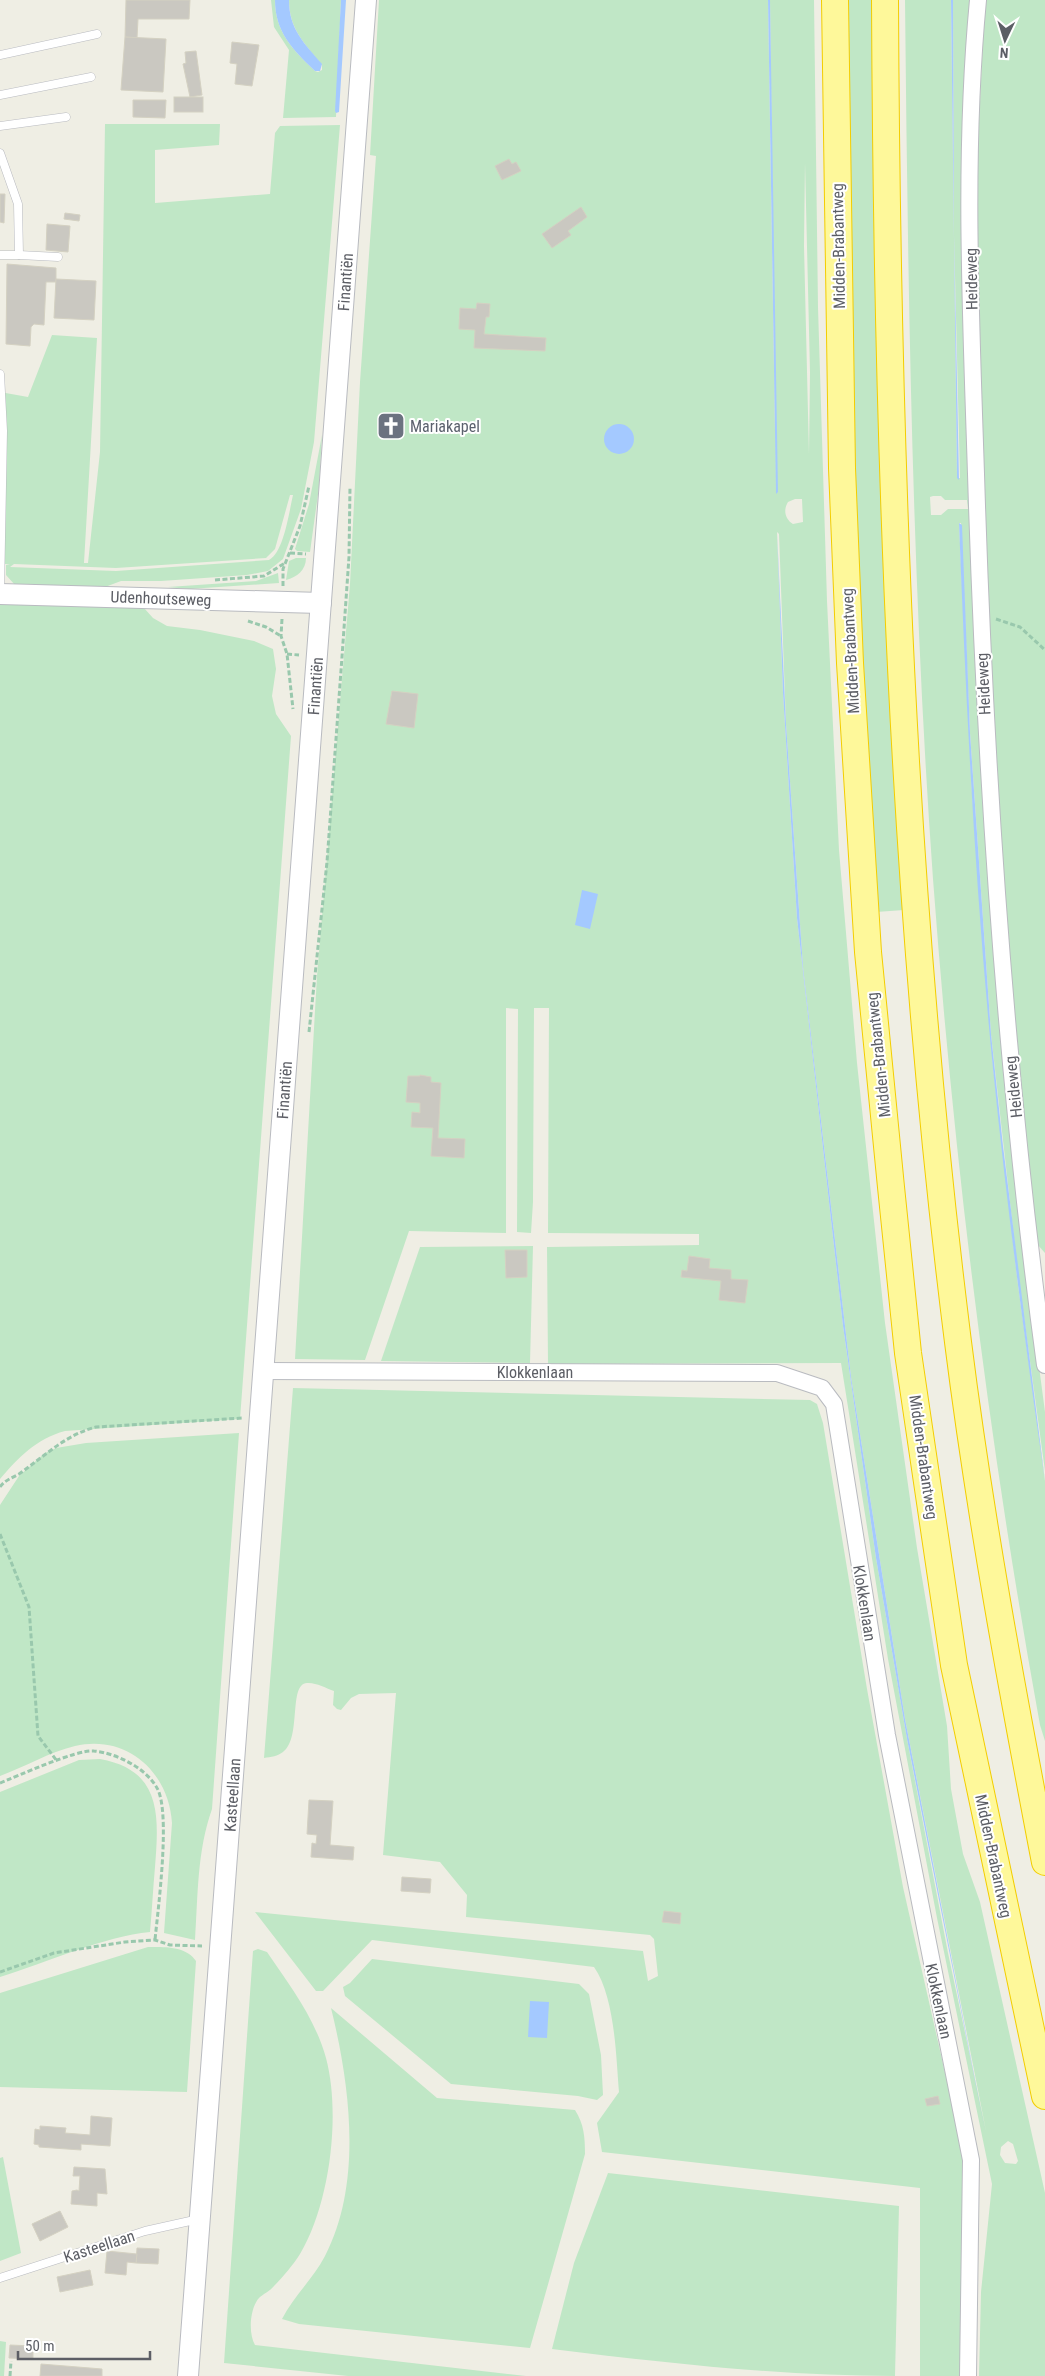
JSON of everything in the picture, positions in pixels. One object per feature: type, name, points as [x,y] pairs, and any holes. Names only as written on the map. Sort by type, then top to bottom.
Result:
[{"type":"highway","name":"Midden-Brabantweg","points":[[835,0],[842,458],[850,653],[868,952],[890,1178],[908,1353],[954,1664],[1045,2096]]},
{"type":"highway","points":[[885,0],[892,476],[900,668],[919,959],[938,1171],[959,1347],[1006,1659],[1045,1862]]},
{"type":"street","name":"Finantiën","points":[[262,1371],[366,0]]},
{"type":"street","name":"Heideweg","points":[[978,0],[969,208],[980,618],[990,806],[1002,965],[1039,1268],[1045,1365]]},
{"type":"street","name":"Udenhoutseweg","points":[[0,594],[321,603]]},
{"type":"street","name":"Kasteellaan","points":[[188,2376],[260,1425],[262,1371]]},
{"type":"street","name":"Klokkenlaan","points":[[262,1371],[777,1373],[822,1388],[834,1404],[887,1736],[972,2160],[968,2376]]},
{"type":"lane","points":[[0,56],[98,34]]},
{"type":"lane","points":[[0,95],[91,77]]},
{"type":"lane","points":[[0,126],[66,117]]},
{"type":"lane","points":[[0,153],[18,204],[19,255]]},
{"type":"lane","points":[[0,255],[58,257]]},
{"type":"lane","points":[[0,374],[3,431],[0,594]]},
{"type":"lane","name":"Kasteellaan","points":[[0,2278],[145,2231],[199,2219]]},
{"type":"path","name":"Finantiën","points":[[282,602],[281,636],[287,654]]},
{"type":"path","points":[[980,618],[1003,620],[1020,627],[1045,650]]},
{"type":"path","points":[[0,1487],[4,1482],[18,1474],[60,1442],[80,1431],[96,1427],[246,1418],[260,1425]]},
{"type":"path","points":[[0,1534],[29,1607],[38,1736],[57,1761]]},
{"type":"path","points":[[0,1783],[92,1750],[130,1761],[158,1789],[164,1822],[156,1940]]},
{"type":"path","points":[[0,1972],[54,1953],[125,1942],[156,1940],[170,1945],[203,1946]]},
{"type":"path","points":[[10,2376],[11,2361]]},
{"type":"green space","points":[[271,0],[275,0],[278,22],[287,40],[299,56],[318,72],[322,70],[322,65],[299,36],[292,19],[289,0],[341,0],[336,117],[283,118],[289,50],[274,27]]},
{"type":"green space","points":[[379,0],[768,0],[776,493],[770,0],[814,0],[818,307],[827,601],[839,850],[857,1063],[885,1323],[917,1548],[947,1726],[951,1789],[963,1854],[980,1902],[1045,2193],[1045,2376],[979,2376],[981,2292],[992,2184],[937,1918],[888,1659],[841,1363],[548,1364],[547,1247],[699,1245],[699,1234],[548,1233],[549,1008],[534,1008],[533,1202],[531,1233],[517,1232],[518,1009],[506,1008],[506,1233],[409,1231],[365,1360],[295,1359],[317,976],[350,584],[360,382],[376,156],[370,155]],"holes":[[[805,163],[810,372],[809,454],[804,246]],[[802,499],[803,522],[793,524],[788,520],[785,511],[788,502]],[[777,532],[779,534],[786,724],[803,967],[851,1377],[905,1719],[986,2131],[948,1953],[907,1739],[876,1558],[843,1326],[797,918],[783,693]],[[1008,2141],[1013,2144],[1018,2161],[1016,2164],[1005,2163],[1000,2155],[1001,2147]]]},
{"type":"green space","points":[[846,0],[873,0],[904,910],[876,912],[855,512]]},
{"type":"green space","points":[[905,0],[951,0],[957,478],[960,478],[954,235],[953,0],[971,0],[966,370],[1028,1283],[1045,1412],[1045,1471],[1018,1273],[991,1034],[970,733],[961,523],[959,523],[972,793],[993,1067],[1018,1285],[1045,1481],[1045,1741],[1040,1725],[1005,1514],[975,1303],[951,1091],[933,879],[920,660],[912,440]],"holes":[[[941,496],[945,500],[967,500],[968,509],[948,509],[941,515],[931,515],[930,497]]]},
{"type":"green space","points":[[985,0],[1045,0],[1045,1253],[1037,1244],[1008,964],[988,632],[976,184]]},
{"type":"green space","points":[[105,124],[220,124],[219,145],[155,150],[155,203],[270,194],[275,133],[280,126],[340,125],[314,442],[301,509],[283,559],[268,571],[247,575],[161,581],[121,581],[105,587],[15,585],[6,575],[6,565],[10,564],[0,564],[0,392],[28,397],[52,335],[97,338],[84,563],[88,563],[100,452]],"holes":[[[290,495],[293,495],[288,521],[279,549],[269,560],[116,571],[10,567],[14,564],[116,568],[266,558],[275,549]]]},
{"type":"green space","points":[[322,435],[319,487],[310,552],[297,551],[295,549],[309,504]]},
{"type":"green space","points":[[296,558],[306,558],[303,569],[294,577],[286,580],[289,561]]},
{"type":"green space","points":[[278,573],[279,583],[189,589],[168,587],[256,581]]},
{"type":"green space","points":[[0,604],[144,608],[153,618],[167,626],[200,630],[254,641],[273,649],[276,669],[272,696],[276,714],[291,736],[240,1419],[65,1431],[37,1444],[14,1463],[0,1479]]},
{"type":"green space","points":[[533,1246],[530,1363],[381,1361],[420,1247]]},
{"type":"green space","points":[[293,1388],[810,1400],[817,1404],[823,1423],[867,1689],[903,1887],[965,2161],[964,2376],[920,2376],[920,2188],[602,2152],[597,2123],[619,2092],[610,2010],[601,1980],[594,1967],[372,1940],[323,1991],[316,1991],[255,1912],[643,1951],[648,1981],[658,1976],[654,1939],[650,1935],[466,1917],[467,1895],[440,1862],[383,1855],[396,1693],[359,1694],[351,1698],[341,1710],[333,1705],[334,1691],[321,1685],[307,1683],[301,1686],[298,1692],[289,1745],[283,1752],[264,1758]]},
{"type":"green space","points":[[239,1433],[212,1809],[203,1841],[195,1940],[164,1933],[172,1823],[169,1805],[163,1788],[142,1761],[128,1752],[112,1746],[94,1744],[75,1746],[0,1776],[0,1505],[19,1476],[45,1453],[56,1448],[86,1443]]},
{"type":"green space","points":[[100,1759],[120,1765],[135,1773],[146,1785],[152,1798],[156,1813],[157,1830],[150,1932],[95,1944],[0,1977],[0,1792],[79,1760]]},
{"type":"green space","points":[[148,1947],[175,1948],[187,1952],[196,1961],[187,2092],[0,2087],[0,1993]]},
{"type":"green space","points":[[258,1949],[267,1952],[293,1990],[309,2016],[321,2043],[330,2080],[332,2131],[330,2158],[319,2210],[300,2254],[288,2271],[256,2302],[251,2321],[251,2334],[255,2345],[526,2376],[348,2376],[224,2363],[253,1951]]},
{"type":"green space","points":[[372,1959],[579,1984],[589,1994],[601,2055],[603,2095],[597,2100],[578,2096],[451,2084],[345,1996],[343,1987],[350,1983]]},
{"type":"green space","points":[[331,2008],[437,2098],[575,2110],[583,2131],[585,2154],[530,2348],[299,2324],[282,2319],[325,2256],[337,2228],[345,2197],[349,2166],[347,2101],[338,2038]]},
{"type":"green space","points":[[3,2157],[21,2253],[0,2261],[0,2158]]},
{"type":"green space","points":[[608,2173],[899,2206],[895,2376],[766,2371],[680,2364],[552,2349],[574,2263]]},
{"type":"green space","points":[[0,2341],[6,2342],[4,2376],[0,2376]]},
{"type":"water","points":[[275,0],[289,0],[295,27],[304,42],[322,64],[320,71],[315,71],[299,56],[287,40],[278,22]]},
{"type":"water","points":[[341,0],[346,0],[339,112],[336,113],[335,111]]},
{"type":"water","points":[[768,0],[770,0],[778,492],[776,494]]},
{"type":"water","points":[[951,0],[953,0],[954,235],[959,480],[957,478]]},
{"type":"water","points":[[619,424],[630,428],[634,439],[630,450],[619,454],[608,450],[604,439],[608,428]]},
{"type":"water","points":[[959,523],[962,525],[970,733],[991,1034],[1003,1146],[1045,1481],[1010,1224],[987,1001],[972,796]]},
{"type":"water","points":[[777,532],[786,724],[803,967],[851,1377],[905,1719],[985,2131],[907,1739],[876,1558],[843,1326],[797,918],[783,693]]},
{"type":"water","points":[[582,890],[598,894],[590,929],[575,925]]},
{"type":"water","points":[[530,2001],[549,2002],[547,2038],[528,2037]]},
{"type":"building","points":[[126,0],[190,0],[189,19],[138,19],[137,38],[125,37]]},
{"type":"building","points":[[125,37],[166,39],[163,92],[121,90]]},
{"type":"building","points":[[232,42],[259,45],[252,86],[235,84],[237,64],[230,63]]},
{"type":"building","points":[[196,51],[202,95],[190,97],[183,64],[186,63],[185,52]]},
{"type":"building","points":[[174,97],[203,97],[203,112],[174,112]]},
{"type":"building","points":[[133,100],[166,100],[165,118],[133,117]]},
{"type":"building","points":[[509,159],[512,164],[516,162],[521,171],[502,180],[495,166]]},
{"type":"building","points":[[0,194],[5,194],[4,223],[0,222]]},
{"type":"building","points":[[581,207],[587,217],[568,231],[571,235],[552,248],[542,234]]},
{"type":"building","points":[[65,213],[80,215],[79,221],[64,219]]},
{"type":"building","points":[[47,224],[70,226],[68,252],[46,250]]},
{"type":"building","points":[[7,264],[56,268],[56,282],[46,282],[44,325],[34,324],[31,327],[30,346],[6,344]]},
{"type":"building","points":[[56,279],[96,281],[94,320],[54,318]]},
{"type":"building","points":[[477,303],[490,304],[489,317],[486,317],[484,334],[546,338],[545,351],[474,348],[475,330],[459,329],[460,308],[476,309]]},
{"type":"building","name":"Mariakapel","points":[[386,421],[396,422],[396,431],[386,431]]},
{"type":"building","points":[[392,691],[418,694],[414,728],[386,724]]},
{"type":"building","points":[[420,1075],[431,1077],[431,1082],[441,1083],[438,1138],[465,1139],[464,1158],[431,1156],[433,1128],[411,1127],[412,1112],[420,1113],[420,1103],[406,1102],[408,1076]]},
{"type":"building","points":[[505,1250],[527,1250],[527,1277],[506,1278]]},
{"type":"building","points":[[689,1256],[710,1259],[709,1268],[731,1270],[731,1279],[748,1280],[745,1303],[719,1300],[721,1281],[681,1277],[682,1270],[687,1271]]},
{"type":"building","points":[[309,1800],[333,1801],[330,1845],[354,1847],[353,1860],[311,1857],[312,1843],[316,1844],[317,1835],[307,1834]]},
{"type":"building","points":[[402,1877],[431,1879],[430,1893],[401,1891]]},
{"type":"building","points":[[664,1911],[681,1913],[680,1924],[662,1922]]},
{"type":"building","points":[[938,2096],[940,2104],[927,2106],[925,2099]]},
{"type":"building","points":[[91,2116],[112,2118],[110,2146],[81,2144],[81,2150],[39,2147],[39,2145],[34,2144],[35,2129],[40,2130],[40,2126],[66,2128],[65,2133],[90,2135]]},
{"type":"building","points":[[74,2167],[105,2169],[107,2194],[97,2193],[97,2206],[71,2204],[72,2191],[79,2191],[80,2176],[73,2176]]},
{"type":"building","points":[[60,2211],[68,2227],[40,2241],[32,2224]]},
{"type":"building","points":[[137,2248],[159,2249],[158,2264],[136,2263]]},
{"type":"building","points":[[107,2251],[137,2254],[136,2263],[127,2262],[126,2275],[105,2273]]},
{"type":"building","points":[[90,2270],[93,2285],[60,2292],[57,2277]]},
{"type":"building","points":[[10,2345],[33,2346],[33,2359],[9,2358]]},
{"type":"building","points":[[41,2364],[102,2369],[102,2376],[40,2376]]},
{"type":"place","name":"Mariakapel","points":[[391,426]]}]
